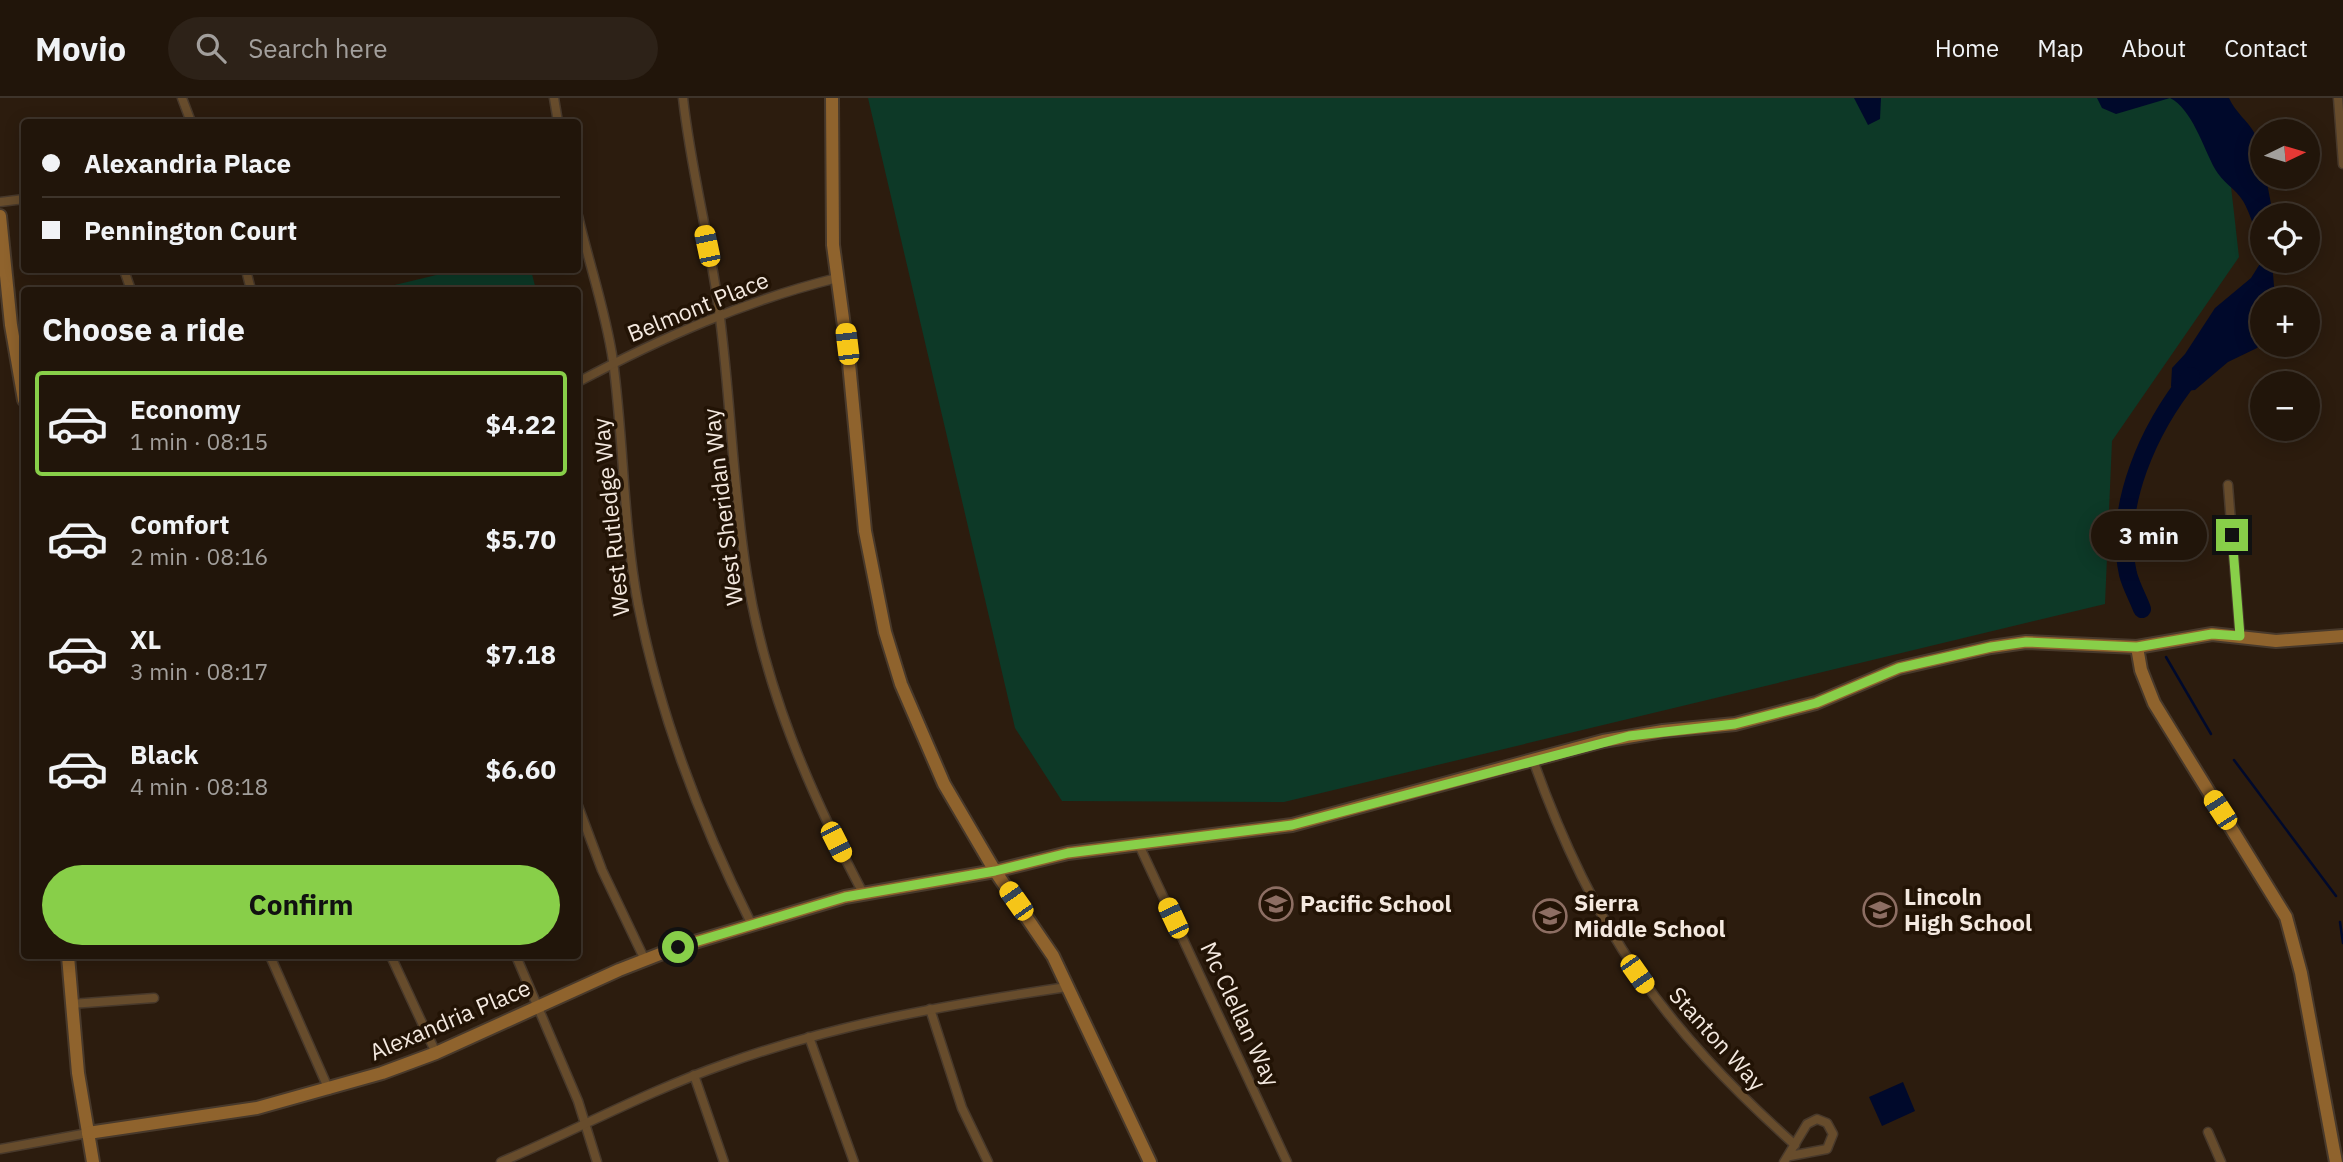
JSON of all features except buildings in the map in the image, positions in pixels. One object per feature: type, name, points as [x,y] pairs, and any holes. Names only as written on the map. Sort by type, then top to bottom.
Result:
[{"type":"street","points":[[182,98],[190,119]]},
{"type":"street","points":[[554,98],[558,119]]},
{"type":"street","name":"West Sheridan Way","points":[[682,98],[719,314],[738,516],[763,650],[791,740],[810,787],[863,894]]},
{"type":"street","points":[[832,98],[833,245],[836,278],[849,363],[864,531],[885,632],[901,684],[940,777],[995,871],[1044,941],[1150,1162]]},
{"type":"street","points":[[2338,98],[2343,164]]},
{"type":"street","points":[[0,202],[21,200]]},
{"type":"street","points":[[0,216],[11,325],[21,383]]},
{"type":"street","name":"West Rutledge Way","points":[[581,228],[613,363],[632,568],[653,672],[689,786],[711,840],[751,923]]},
{"type":"street","name":"Belmont Place","points":[[581,380],[719,314],[836,278]]},
{"type":"street","points":[[2228,485],[2240,636]]},
{"type":"street","name":"Alexandria Place","points":[[0,1149],[257,1108],[329,1090],[436,1053],[645,960],[751,923],[863,894],[995,871],[1068,853],[1292,825],[1629,736],[1735,724],[1816,703],[1899,668],[1991,647],[2026,642],[2137,647],[2212,634],[2276,641],[2343,636]]},
{"type":"street","points":[[2137,647],[2141,670],[2154,703],[2286,917],[2301,973],[2336,1162]]},
{"type":"street","name":"Stanton Way","points":[[1533,760],[1578,874],[1624,955],[1663,1011],[1697,1052],[1795,1145]]},
{"type":"street","points":[[581,815],[602,870],[645,960]]},
{"type":"street","name":"Mc Clellan Way","points":[[1139,845],[1287,1162]]},
{"type":"street","points":[[68,959],[71,1004],[93,1162]]},
{"type":"street","points":[[271,959],[329,1090]]},
{"type":"street","points":[[392,959],[436,1053]]},
{"type":"street","points":[[517,959],[540,1006],[585,1123],[597,1162]]},
{"type":"street","points":[[501,1162],[694,1075],[809,1037],[930,1009],[1067,987]]},
{"type":"street","points":[[71,1004],[154,998]]},
{"type":"street","points":[[930,1009],[962,1108],[988,1162]]},
{"type":"street","points":[[809,1037],[854,1162]]},
{"type":"street","points":[[694,1075],[724,1162]]},
{"type":"street","points":[[1822,1120],[1833,1134],[1831,1144],[1822,1152],[1787,1159],[1812,1121],[1822,1120]]},
{"type":"street","points":[[2208,1132],[2221,1162]]},
{"type":"green space","points":[[868,98],[2221,98],[2239,257],[2112,441],[2105,604],[1284,802],[1062,801],[1015,728]]},
{"type":"green space","points":[[445,273],[532,273],[535,287],[386,287]]},
{"type":"water","points":[[1854,98],[1881,98],[1880,119],[1868,125]]},
{"type":"water","points":[[2097,98],[2170,98],[2116,114],[2102,108]]},
{"type":"water","points":[[2170,98],[2229,98],[2250,126],[2250,189],[2268,189],[2271,203],[2250,203],[2250,217],[2243,201],[2218,174],[2191,119],[2178,103]]},
{"type":"water","points":[[2254,273],[2273,273],[2274,287],[2250,287],[2250,351],[2228,362],[2195,390],[2174,392],[2171,386],[2172,368],[2185,354],[2215,308]]},
{"type":"water","points":[[1903,1082],[1915,1111],[1882,1126],[1869,1097]]},
{"type":"waterway","points":[[2142,609],[2128,574],[2125,548],[2130,495],[2138,469],[2161,419],[2191,376]]},
{"type":"waterway","points":[[2166,657],[2211,734]]},
{"type":"waterway","points":[[2234,760],[2336,896]]},
{"type":"waterway","points":[[2340,922],[2343,943]]},
{"type":"place","name":"Pacific School","points":[[1276,904]]},
{"type":"place","name":"Lincoln High School","points":[[1880,910]]},
{"type":"place","name":"Sierra Middle School","points":[[1550,916]]},
{"type":"route","points":[[678,947],[845,897],[995,871],[1068,853],[1292,825],[1629,736],[1663,730],[1706,729],[1735,724],[1816,703],[1881,673],[1991,647],[2026,642],[2137,647],[2202,635],[2240,636],[2232,535]]}]
